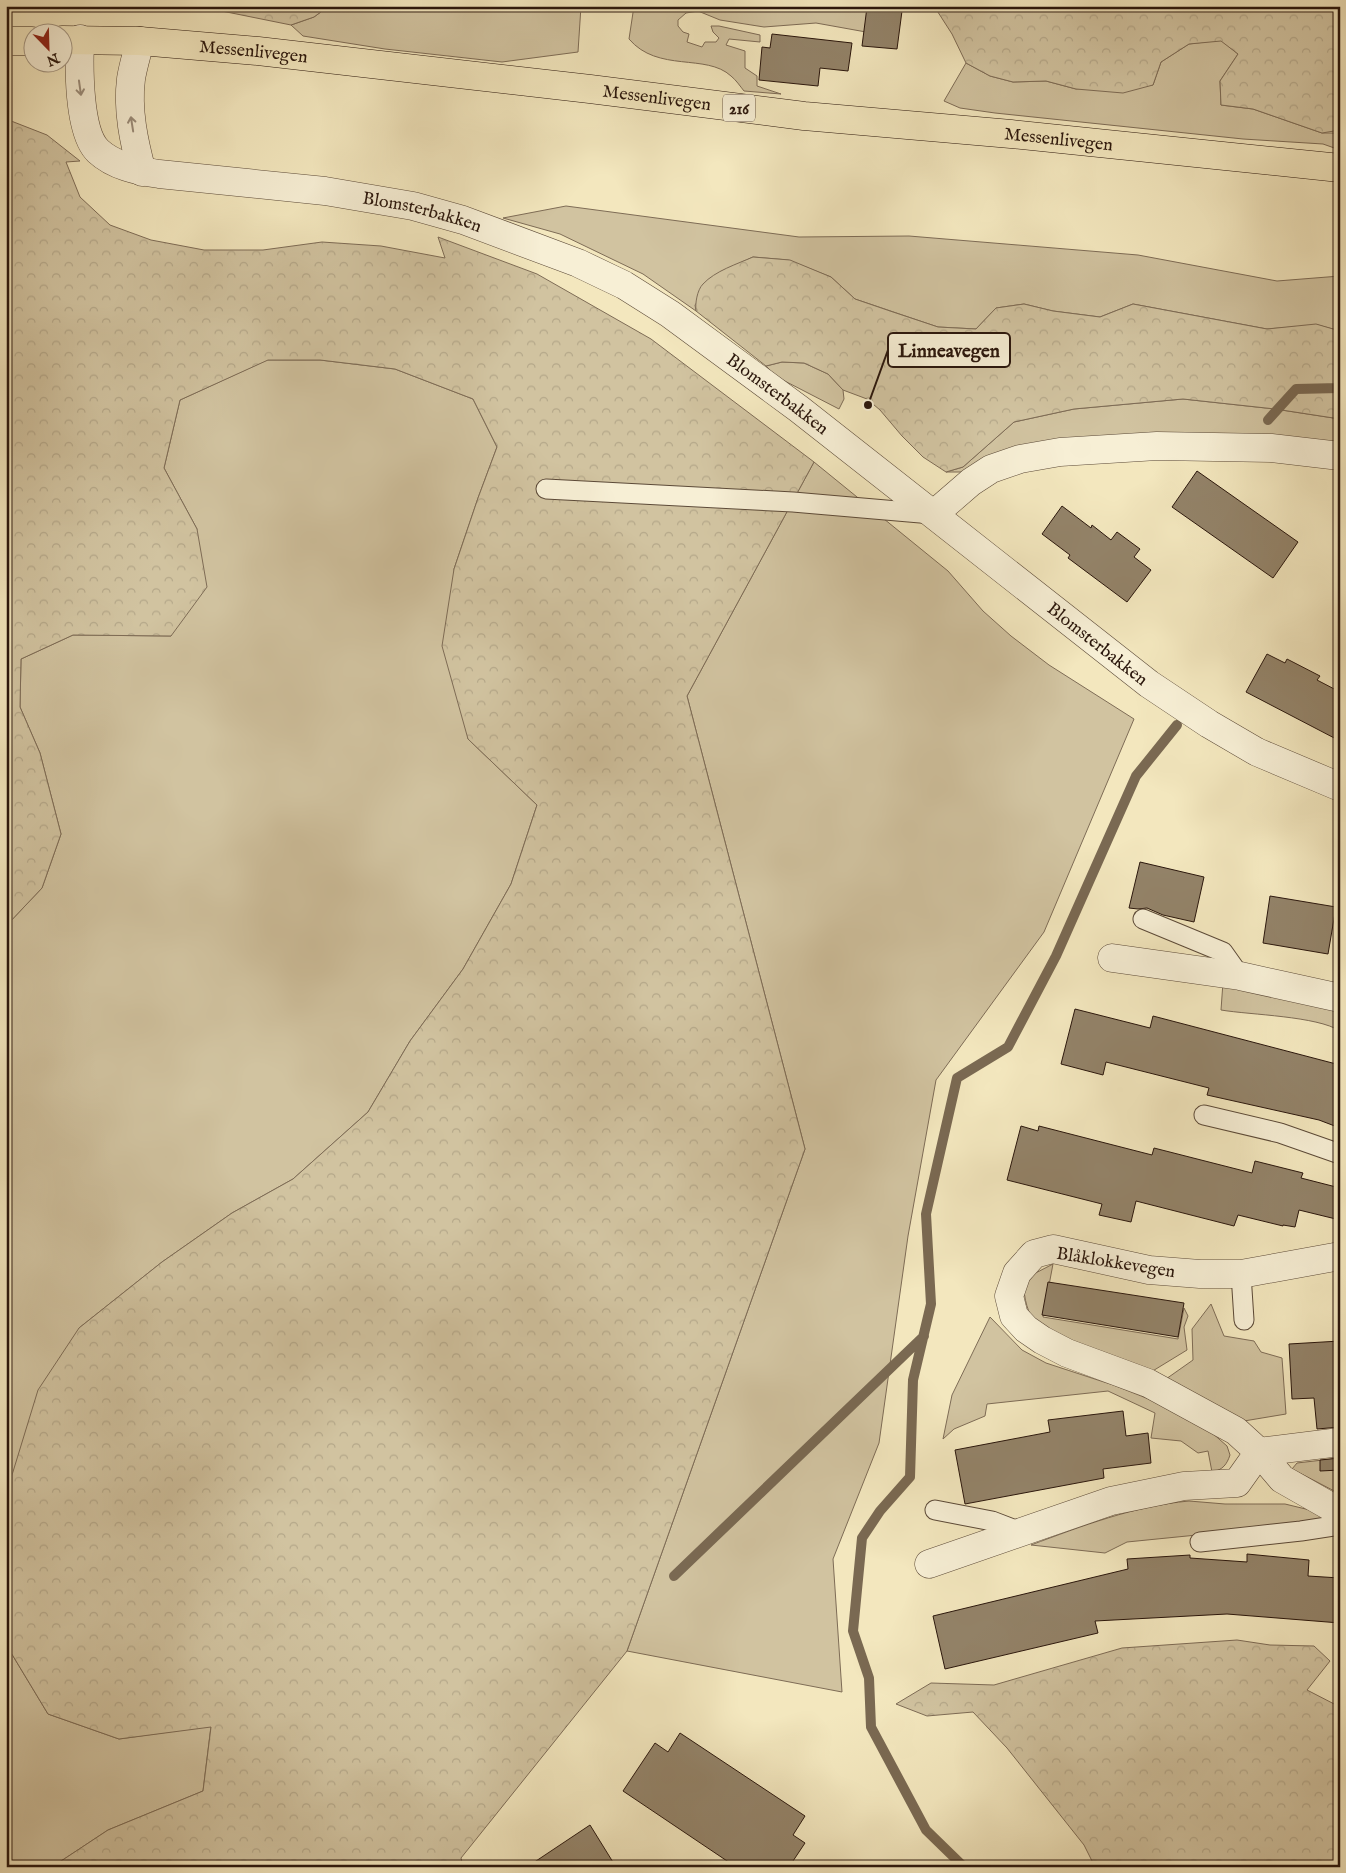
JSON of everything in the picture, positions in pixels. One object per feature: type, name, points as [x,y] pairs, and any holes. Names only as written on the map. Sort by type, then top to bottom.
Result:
[{"type":"main road","points":[[6,41],[22,40]]},
{"type":"main road","name":"Messenlivegen","points":[[72,40],[140,41],[258,51],[590,89],[804,116],[1011,134],[1340,168]]},
{"type":"street","points":[[140,41],[131,80],[130,110],[142,172]]},
{"type":"street","name":"Blomsterbakken","points":[[72,45],[79,77],[86,129],[97,150],[116,163],[142,172],[325,191],[413,206],[463,220],[578,263],[624,285],[670,314],[799,409],[1149,684],[1208,724],[1257,752],[1340,787]]},
{"type":"street","points":[[934,514],[971,482],[991,469],[1020,460],[1060,452],[1166,446],[1271,448],[1340,456]]},
{"type":"street","points":[[1112,958],[1240,976],[1340,998]]},
{"type":"street","name":"Blåklokkevegen","points":[[1340,1256],[1241,1274],[1200,1274],[1149,1270],[1054,1249],[1034,1254],[1017,1273],[1009,1296],[1014,1316],[1026,1329],[1042,1340],[1067,1353],[1148,1383],[1236,1431],[1259,1452],[1282,1479],[1340,1512]]},
{"type":"street","points":[[930,1564],[1111,1501],[1184,1486],[1237,1483],[1259,1452],[1340,1442]]},
{"type":"lane","points":[[546,489],[792,502],[934,514]]},
{"type":"lane","points":[[1143,919],[1223,952],[1240,976]]},
{"type":"lane","points":[[1204,1115],[1280,1133],[1340,1154]]},
{"type":"lane","points":[[1241,1274],[1244,1320]]},
{"type":"lane","points":[[935,1510],[992,1521],[1021,1532]]},
{"type":"lane","points":[[1200,1542],[1340,1525]]},
{"type":"green space","points":[[197,6],[329,6],[314,17],[291,25]]},
{"type":"green space","points":[[329,6],[581,6],[578,52],[502,62],[385,49],[303,36],[291,25],[314,17]]},
{"type":"green space","points":[[634,6],[869,6],[866,32],[816,23],[764,27],[720,20],[698,11],[686,13],[678,20],[678,26],[683,32],[689,34],[687,42],[702,47],[705,42],[716,42],[719,38],[713,32],[711,26],[760,35],[760,42],[729,39],[726,45],[745,51],[745,68],[757,76],[757,86],[781,94],[744,91],[733,78],[721,69],[709,65],[667,60],[641,49],[629,39]]},
{"type":"green space","points":[[934,6],[1340,6],[1340,130],[1322,133],[1253,109],[1221,105],[1220,81],[1238,54],[1221,41],[1189,44],[1161,62],[1153,85],[1123,93],[1076,89],[1046,81],[1013,82],[990,76],[966,63],[952,34]]},
{"type":"green space","points":[[1221,40],[1238,54],[1220,81],[1221,105],[1253,109],[1322,133],[1340,133],[1340,150],[1323,144],[1243,139],[995,113],[960,108],[944,101],[966,63],[990,76],[1013,82],[1046,81],[1076,89],[1153,85],[1161,62],[1189,44]]},
{"type":"green space","points":[[6,119],[47,135],[80,161],[66,162],[80,197],[110,225],[151,240],[204,250],[263,250],[322,242],[381,246],[445,258],[438,237],[537,274],[651,339],[814,462],[687,696],[805,1149],[627,1651],[461,1858],[463,1867],[52,1867],[108,1830],[203,1791],[211,1727],[119,1739],[48,1714],[10,1651],[12,1475],[38,1390],[79,1328],[162,1262],[232,1213],[293,1179],[368,1112],[410,1041],[463,969],[511,884],[537,805],[468,739],[442,646],[454,569],[497,447],[473,399],[395,369],[320,360],[268,360],[180,400],[164,468],[197,529],[207,587],[171,636],[73,635],[21,659],[20,707],[40,753],[61,834],[42,888],[6,926]]},
{"type":"green space","points":[[566,206],[799,237],[909,236],[1138,255],[1277,281],[1340,276],[1340,331],[1318,325],[1267,329],[1133,304],[1100,317],[1053,311],[1024,304],[996,308],[976,329],[938,327],[855,299],[831,277],[788,260],[753,257],[720,272],[695,305],[696,311],[643,274],[560,234],[503,218]]},
{"type":"green space","points":[[753,257],[790,260],[831,277],[855,299],[938,327],[976,329],[996,308],[1024,304],[1053,311],[1100,317],[1133,304],[1267,329],[1316,324],[1340,331],[1340,419],[1275,409],[1183,399],[1074,409],[1014,422],[963,467],[946,472],[923,457],[880,410],[867,399],[843,390],[828,374],[804,363],[782,362],[766,366],[696,311],[699,290],[708,279],[733,265]]},
{"type":"green space","points":[[267,360],[320,360],[395,369],[473,399],[497,447],[454,569],[468,739],[537,805],[511,884],[463,969],[410,1041],[368,1112],[293,1179],[232,1213],[162,1262],[79,1328],[10,1651],[48,1714],[119,1739],[211,1726],[203,1791],[108,1830],[52,1867],[6,1867],[6,926],[42,888],[61,834],[40,753],[20,707],[21,659],[73,635],[171,636],[197,529],[164,468],[180,400]]},
{"type":"green space","points":[[782,362],[804,363],[828,374],[843,390],[844,399],[839,409],[777,377],[766,366]]},
{"type":"green space","points":[[1183,399],[1275,409],[1340,419],[1340,442],[1297,439],[974,467],[962,472],[946,472],[963,467],[1014,422],[1074,409]]},
{"type":"green space","points":[[814,462],[948,571],[983,611],[1011,636],[1049,665],[1134,719],[1044,932],[936,1080],[908,1236],[879,1443],[833,1559],[842,1692],[627,1651],[805,1149],[687,696]]},
{"type":"green space","points":[[1223,982],[1340,1008],[1340,1031],[1330,1026],[1300,1019],[1221,1010]]},
{"type":"green space","points":[[1053,1264],[1043,1317],[1178,1339],[1184,1308],[1188,1316],[1184,1327],[1187,1350],[1151,1372],[1106,1358],[1053,1336],[1033,1320],[1028,1310],[1024,1279]]},
{"type":"green space","points":[[1211,1304],[1224,1336],[1254,1341],[1261,1352],[1282,1358],[1286,1414],[1238,1422],[1166,1379],[1193,1360],[1192,1329]]},
{"type":"green space","points":[[990,1317],[1022,1350],[1046,1363],[1113,1385],[1159,1403],[1211,1432],[1227,1446],[1230,1455],[1226,1464],[1219,1470],[1212,1472],[1208,1451],[1198,1453],[1181,1441],[1151,1438],[1155,1413],[1108,1391],[987,1404],[985,1416],[954,1429],[943,1439],[952,1395]]},
{"type":"green space","points":[[1340,1458],[1340,1494],[1292,1469],[1297,1463]]},
{"type":"green space","points":[[1189,1501],[1225,1504],[1285,1504],[1318,1512],[1327,1522],[1127,1542],[1105,1553],[1031,1545],[1128,1512]]},
{"type":"green space","points":[[1237,1640],[1270,1645],[1314,1646],[1330,1661],[1307,1690],[1340,1707],[1340,1867],[1095,1867],[1084,1845],[1007,1748],[973,1712],[927,1716],[896,1704],[931,1683],[994,1685],[1122,1648]]},
{"type":"building","points":[[867,7],[902,11],[897,49],[862,46]]},
{"type":"building","points":[[772,34],[852,43],[848,71],[820,68],[818,86],[759,80],[762,47],[770,48]]},
{"type":"building","points":[[1197,471],[1298,542],[1273,578],[1172,507]]},
{"type":"building","points":[[1062,506],[1091,528],[1092,525],[1111,540],[1117,532],[1140,549],[1134,557],[1151,570],[1127,602],[1068,558],[1070,555],[1042,534]]},
{"type":"building","points":[[1267,654],[1285,663],[1287,659],[1320,676],[1317,680],[1340,692],[1340,741],[1246,692]]},
{"type":"building","points":[[1140,862],[1204,877],[1194,922],[1163,915],[1147,908],[1129,908]]},
{"type":"building","points":[[1270,896],[1336,907],[1328,954],[1263,943]]},
{"type":"building","points":[[1075,1009],[1150,1028],[1153,1016],[1340,1065],[1340,1128],[1319,1120],[1207,1095],[1209,1088],[1106,1062],[1103,1075],[1061,1064]]},
{"type":"building","points":[[1021,1126],[1038,1131],[1039,1126],[1152,1155],[1154,1148],[1252,1173],[1255,1161],[1303,1173],[1301,1178],[1340,1188],[1340,1220],[1299,1210],[1295,1227],[1238,1215],[1234,1226],[1136,1201],[1131,1222],[1099,1215],[1102,1204],[1007,1180]]},
{"type":"building","points":[[1048,1282],[1184,1303],[1178,1337],[1042,1315]]},
{"type":"building","points":[[1340,1341],[1340,1427],[1317,1429],[1314,1398],[1292,1399],[1289,1344]]},
{"type":"building","points":[[1123,1411],[1126,1436],[1148,1433],[1151,1463],[1103,1469],[1104,1478],[965,1504],[955,1450],[1050,1432],[1048,1420]]},
{"type":"building","points":[[1340,1458],[1340,1470],[1320,1471],[1320,1460]]},
{"type":"building","points":[[1247,1554],[1309,1560],[1308,1576],[1340,1578],[1340,1623],[1227,1614],[1095,1621],[1098,1633],[945,1669],[933,1616],[1128,1569],[1127,1559],[1190,1555],[1190,1558],[1247,1562]]},
{"type":"building","points":[[680,1733],[805,1816],[793,1835],[805,1843],[789,1867],[736,1867],[623,1791],[655,1743],[668,1752]]},
{"type":"building","points":[[590,1825],[616,1867],[527,1867]]},
{"type":"waterway","points":[[1268,420],[1296,389],[1339,388],[1340,385]]},
{"type":"waterway","points":[[964,1867],[926,1830],[871,1727],[869,1678],[853,1631],[862,1538],[880,1511],[910,1477],[913,1380],[931,1304],[926,1214],[957,1078],[1008,1047],[1056,956],[1136,776],[1177,725]]},
{"type":"waterway","points":[[674,1576],[924,1336]]},
{"type":"place","name":"Linneavegen","points":[[868,405]]}]
